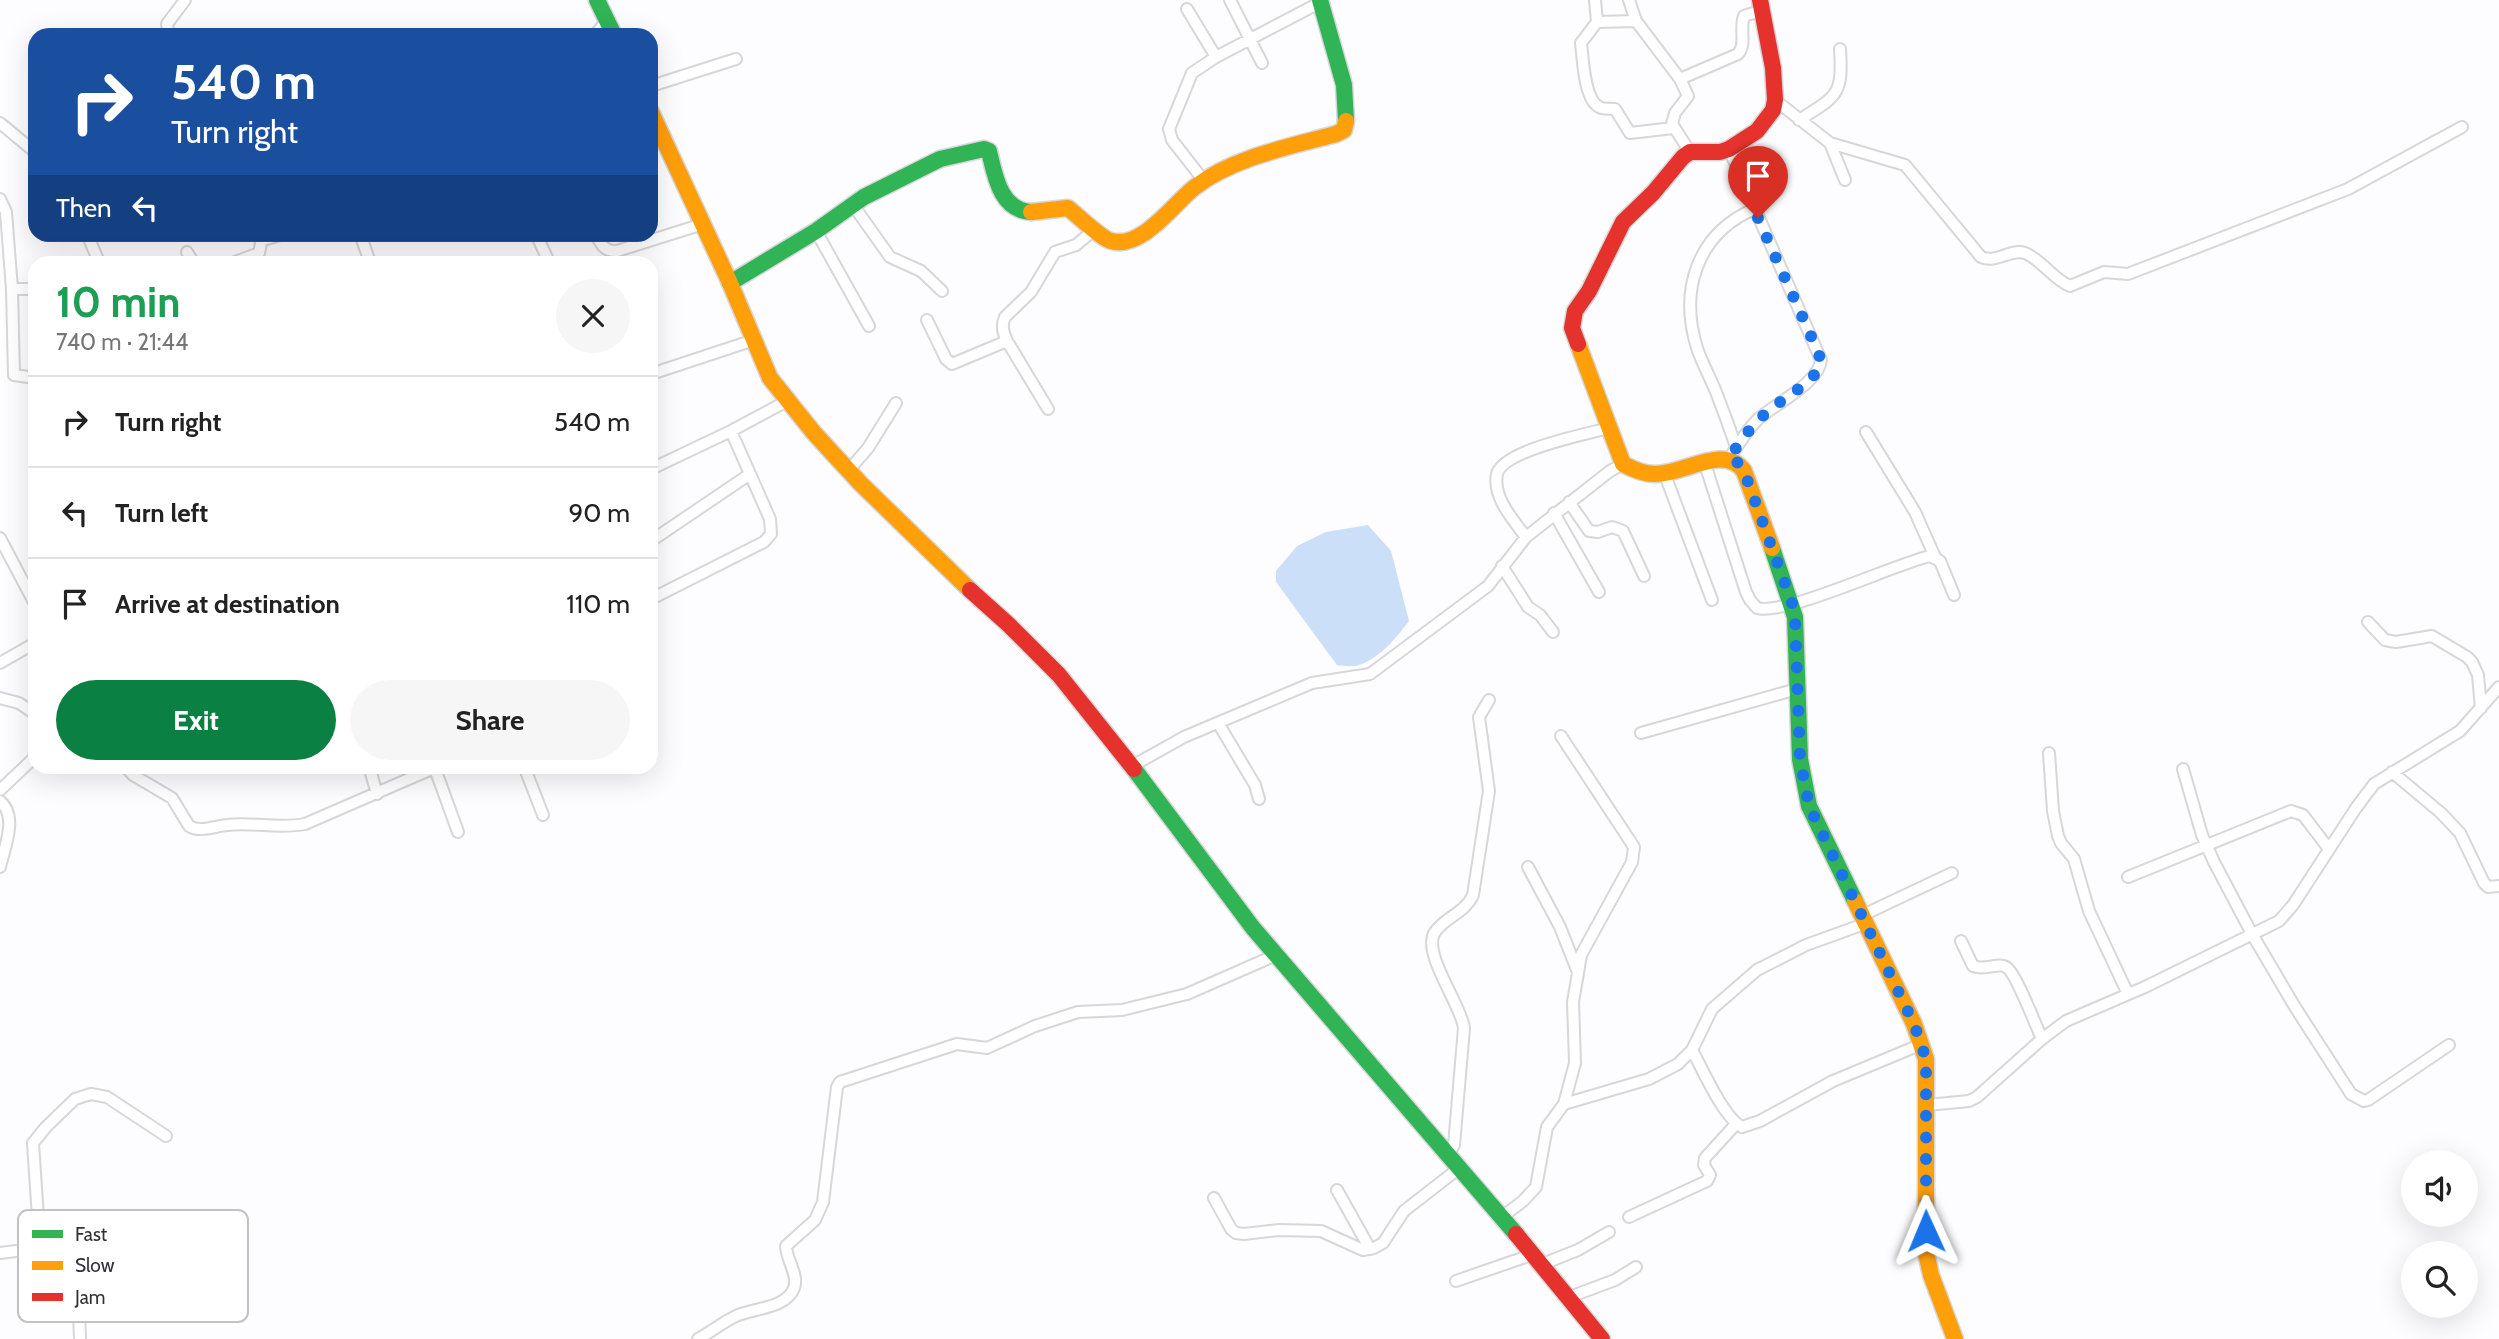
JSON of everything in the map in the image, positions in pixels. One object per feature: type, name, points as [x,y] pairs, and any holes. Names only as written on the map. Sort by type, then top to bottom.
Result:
[{"type":"street","points":[[168,28],[167,24],[185,0]]},
{"type":"street","points":[[597,0],[610,28]]},
{"type":"street","points":[[1230,0],[1262,63]]},
{"type":"street","points":[[1595,0],[1597,22],[1581,43],[1587,87],[1593,103],[1598,107],[1615,109],[1630,133],[1674,128]]},
{"type":"street","points":[[1629,0],[1636,21],[1680,79],[1688,96],[1672,118],[1674,128],[1690,152]]},
{"type":"street","points":[[730,283],[816,231],[853,205],[940,159],[986,149],[1002,194],[1013,207],[1032,212],[1068,208],[1110,241],[1132,239],[1144,233],[1179,199],[1204,181],[1272,152],[1344,130],[1348,115],[1340,69],[1321,1],[1216,57],[1192,74],[1169,130],[1172,140],[1204,181]]},
{"type":"street","points":[[1680,79],[1738,54],[1742,45],[1745,16],[1761,5],[1773,68],[1773,110],[1757,131],[1729,149],[1720,152],[1690,152],[1683,157],[1654,193],[1623,222],[1572,318],[1575,340],[1623,464],[1644,474],[1665,475],[1733,453],[1758,420],[1811,379],[1821,366],[1821,360],[1729,149]]},
{"type":"street","points":[[1188,9],[1216,57]]},
{"type":"street","points":[[1597,22],[1636,21]]},
{"type":"street","points":[[1799,120],[1836,101],[1842,77],[1840,49]]},
{"type":"street","points":[[658,84],[736,59]]},
{"type":"street","points":[[1775,100],[1830,144],[1905,165],[1976,254],[1994,260],[2014,253],[2026,254],[2070,286],[2105,272],[2128,274],[2347,188],[2462,127]]},
{"type":"street","points":[[0,124],[28,146]]},
{"type":"street","points":[[658,127],[730,283],[770,378],[787,401],[849,470],[956,578],[1059,674],[1132,766],[1253,928],[1502,1217],[1602,1339]]},
{"type":"street","points":[[1830,144],[1845,180]]},
{"type":"street","points":[[0,199],[6,212],[4,248],[12,289],[14,375],[28,377]]},
{"type":"street","points":[[853,205],[890,257],[921,271],[942,291]]},
{"type":"street","points":[[1754,209],[1740,215],[1713,238],[1695,269],[1691,308],[1697,346],[1733,453],[1744,471],[1792,603],[1800,759],[1809,806],[1865,919],[1922,1044],[1926,1059],[1926,1254],[1955,1339]]},
{"type":"street","points":[[658,238],[703,224]]},
{"type":"street","points":[[1048,408],[1007,341],[1003,326],[1005,317],[1040,281],[1051,257],[1059,250],[1079,244],[1094,230]]},
{"type":"street","points":[[816,231],[870,326]]},
{"type":"street","points":[[251,256],[259,253],[262,242]]},
{"type":"street","points":[[599,242],[606,249],[617,251],[646,242]]},
{"type":"street","points":[[12,289],[28,289]]},
{"type":"street","points":[[928,320],[946,359],[952,364],[1007,341]]},
{"type":"street","points":[[0,335],[13,334]]},
{"type":"street","points":[[658,372],[754,340]]},
{"type":"street","points":[[658,466],[787,401]]},
{"type":"street","points":[[849,470],[868,448],[896,403]]},
{"type":"street","points":[[1526,537],[1504,507],[1497,478],[1500,468],[1534,448],[1609,428]]},
{"type":"street","points":[[731,431],[777,541]]},
{"type":"street","points":[[1866,432],[1915,512],[1954,595]]},
{"type":"street","points":[[1132,766],[1184,737],[1312,683],[1370,674],[1488,586],[1526,537],[1554,513],[1623,464]]},
{"type":"street","points":[[1705,464],[1749,600],[1757,608],[1792,603],[1920,558],[1936,557]]},
{"type":"street","points":[[658,534],[750,474]]},
{"type":"street","points":[[1665,475],[1712,600]]},
{"type":"street","points":[[1569,502],[1589,531],[1598,532],[1612,527],[1623,531],[1644,576]]},
{"type":"street","points":[[1554,513],[1599,592]]},
{"type":"street","points":[[658,595],[764,542],[771,534],[772,527]]},
{"type":"street","points":[[0,538],[28,591]]},
{"type":"street","points":[[1502,566],[1528,607],[1540,615],[1553,632]]},
{"type":"street","points":[[2368,622],[2385,640],[2396,642],[2432,636],[2467,657],[2478,675],[2481,708]]},
{"type":"street","points":[[0,663],[28,647]]},
{"type":"street","points":[[1927,1105],[1969,1101],[1977,1097],[2042,1038],[2066,1021],[2278,921],[2365,794],[2392,772],[2460,731],[2499,687]]},
{"type":"street","points":[[1641,733],[1797,689]]},
{"type":"street","points":[[0,698],[19,702],[28,709]]},
{"type":"street","points":[[1447,1156],[1454,1145],[1464,1028],[1461,1014],[1437,965],[1431,943],[1435,931],[1468,905],[1473,895],[1489,791],[1479,717],[1489,699]]},
{"type":"street","points":[[1218,723],[1255,785],[1259,799]]},
{"type":"street","points":[[1502,1217],[1536,1187],[1547,1127],[1564,1104],[1575,1063],[1572,1018],[1581,955],[1632,862],[1634,848],[1561,736]]},
{"type":"street","points":[[2049,753],[2053,811],[2058,836],[2074,859],[2089,911],[2127,994]]},
{"type":"street","points":[[0,790],[28,764]]},
{"type":"street","points":[[2183,769],[2207,846],[2252,934],[2295,1007],[2357,1099],[2368,1100],[2449,1045]]},
{"type":"street","points":[[2392,772],[2441,813],[2460,833],[2484,883],[2488,887],[2499,886]]},
{"type":"street","points":[[131,774],[172,798],[193,829],[231,824],[293,827],[419,774]]},
{"type":"street","points":[[371,774],[377,794]]},
{"type":"street","points":[[437,774],[458,832]]},
{"type":"street","points":[[527,774],[543,815]]},
{"type":"street","points":[[0,801],[8,808],[10,817],[0,867]]},
{"type":"street","points":[[2128,877],[2291,811],[2303,815],[2329,849]]},
{"type":"street","points":[[1528,867],[1560,928],[1577,970]]},
{"type":"street","points":[[1564,1104],[1649,1079],[1678,1064],[1692,1050],[1712,1009],[1758,970],[1865,919],[1952,873]]},
{"type":"street","points":[[1961,941],[1973,966],[2007,967],[2042,1038]]},
{"type":"street","points":[[699,1339],[733,1317],[781,1302],[793,1291],[795,1280],[786,1245],[815,1220],[823,1202],[837,1087],[840,1082],[957,1044],[987,1048],[1035,1026],[1078,1012],[1122,1010],[1187,994],[1276,955]]},
{"type":"street","points":[[1692,1050],[1736,1124],[1742,1127],[1833,1081],[1922,1044]]},
{"type":"street","points":[[37,1210],[32,1148],[36,1138],[75,1099],[91,1094],[107,1097],[166,1136]]},
{"type":"street","points":[[1629,1217],[1707,1181],[1710,1175],[1704,1165],[1705,1158],[1736,1124]]},
{"type":"street","points":[[1214,1198],[1231,1229],[1236,1233],[1321,1231],[1363,1250],[1383,1243],[1404,1211],[1458,1169]]},
{"type":"street","points":[[1337,1190],[1370,1249]]},
{"type":"street","points":[[1456,1281],[1578,1250],[1609,1232]]},
{"type":"street","points":[[0,1253],[18,1251]]},
{"type":"street","points":[[1567,1298],[1615,1280],[1636,1268]]},
{"type":"water","points":[[1368,525],[1391,551],[1409,621],[1393,641],[1374,658],[1357,666],[1337,665],[1276,582],[1276,571],[1297,546],[1326,532]]},
{"type":"traffic: fast","points":[[597,0],[611,28]]},
{"type":"traffic: fast","points":[[1320,0],[1344,85],[1346,121]]},
{"type":"traffic: fast","points":[[730,283],[816,231],[864,197],[940,159],[984,149],[989,151],[997,181],[1006,198],[1012,205],[1031,212]]},
{"type":"traffic: fast","points":[[1772,548],[1795,617],[1800,759],[1809,806],[1855,901]]},
{"type":"traffic: fast","points":[[1134,769],[1253,928],[1516,1234]]},
{"type":"traffic: slow","points":[[1031,212],[1068,208],[1111,241],[1134,239],[1146,232],[1195,187],[1210,177],[1244,160],[1336,134],[1344,130],[1346,121]]},
{"type":"traffic: slow","points":[[658,127],[730,283],[770,378],[814,433],[861,484],[970,590]]},
{"type":"traffic: slow","points":[[1578,344],[1623,464],[1655,474],[1714,460],[1736,463],[1744,471],[1772,548]]},
{"type":"traffic: slow","points":[[1855,901],[1914,1024],[1926,1059],[1926,1253],[1931,1275],[1955,1339]]},
{"type":"traffic: jam","points":[[1578,344],[1572,328],[1575,311],[1589,291],[1623,222],[1653,193],[1683,157],[1690,152],[1720,152],[1729,149],[1757,131],[1773,110],[1773,68],[1760,0]]},
{"type":"traffic: jam","points":[[970,590],[1059,675],[1134,769]]},
{"type":"traffic: jam","points":[[1516,1234],[1602,1339]]},
{"type":"route","points":[[1758,218],[1819,354],[1821,366],[1811,379],[1758,420],[1729,459],[1737,462],[1744,471],[1792,603],[1795,617],[1800,759],[1809,806],[1914,1024],[1926,1059],[1926,1231]]}]
